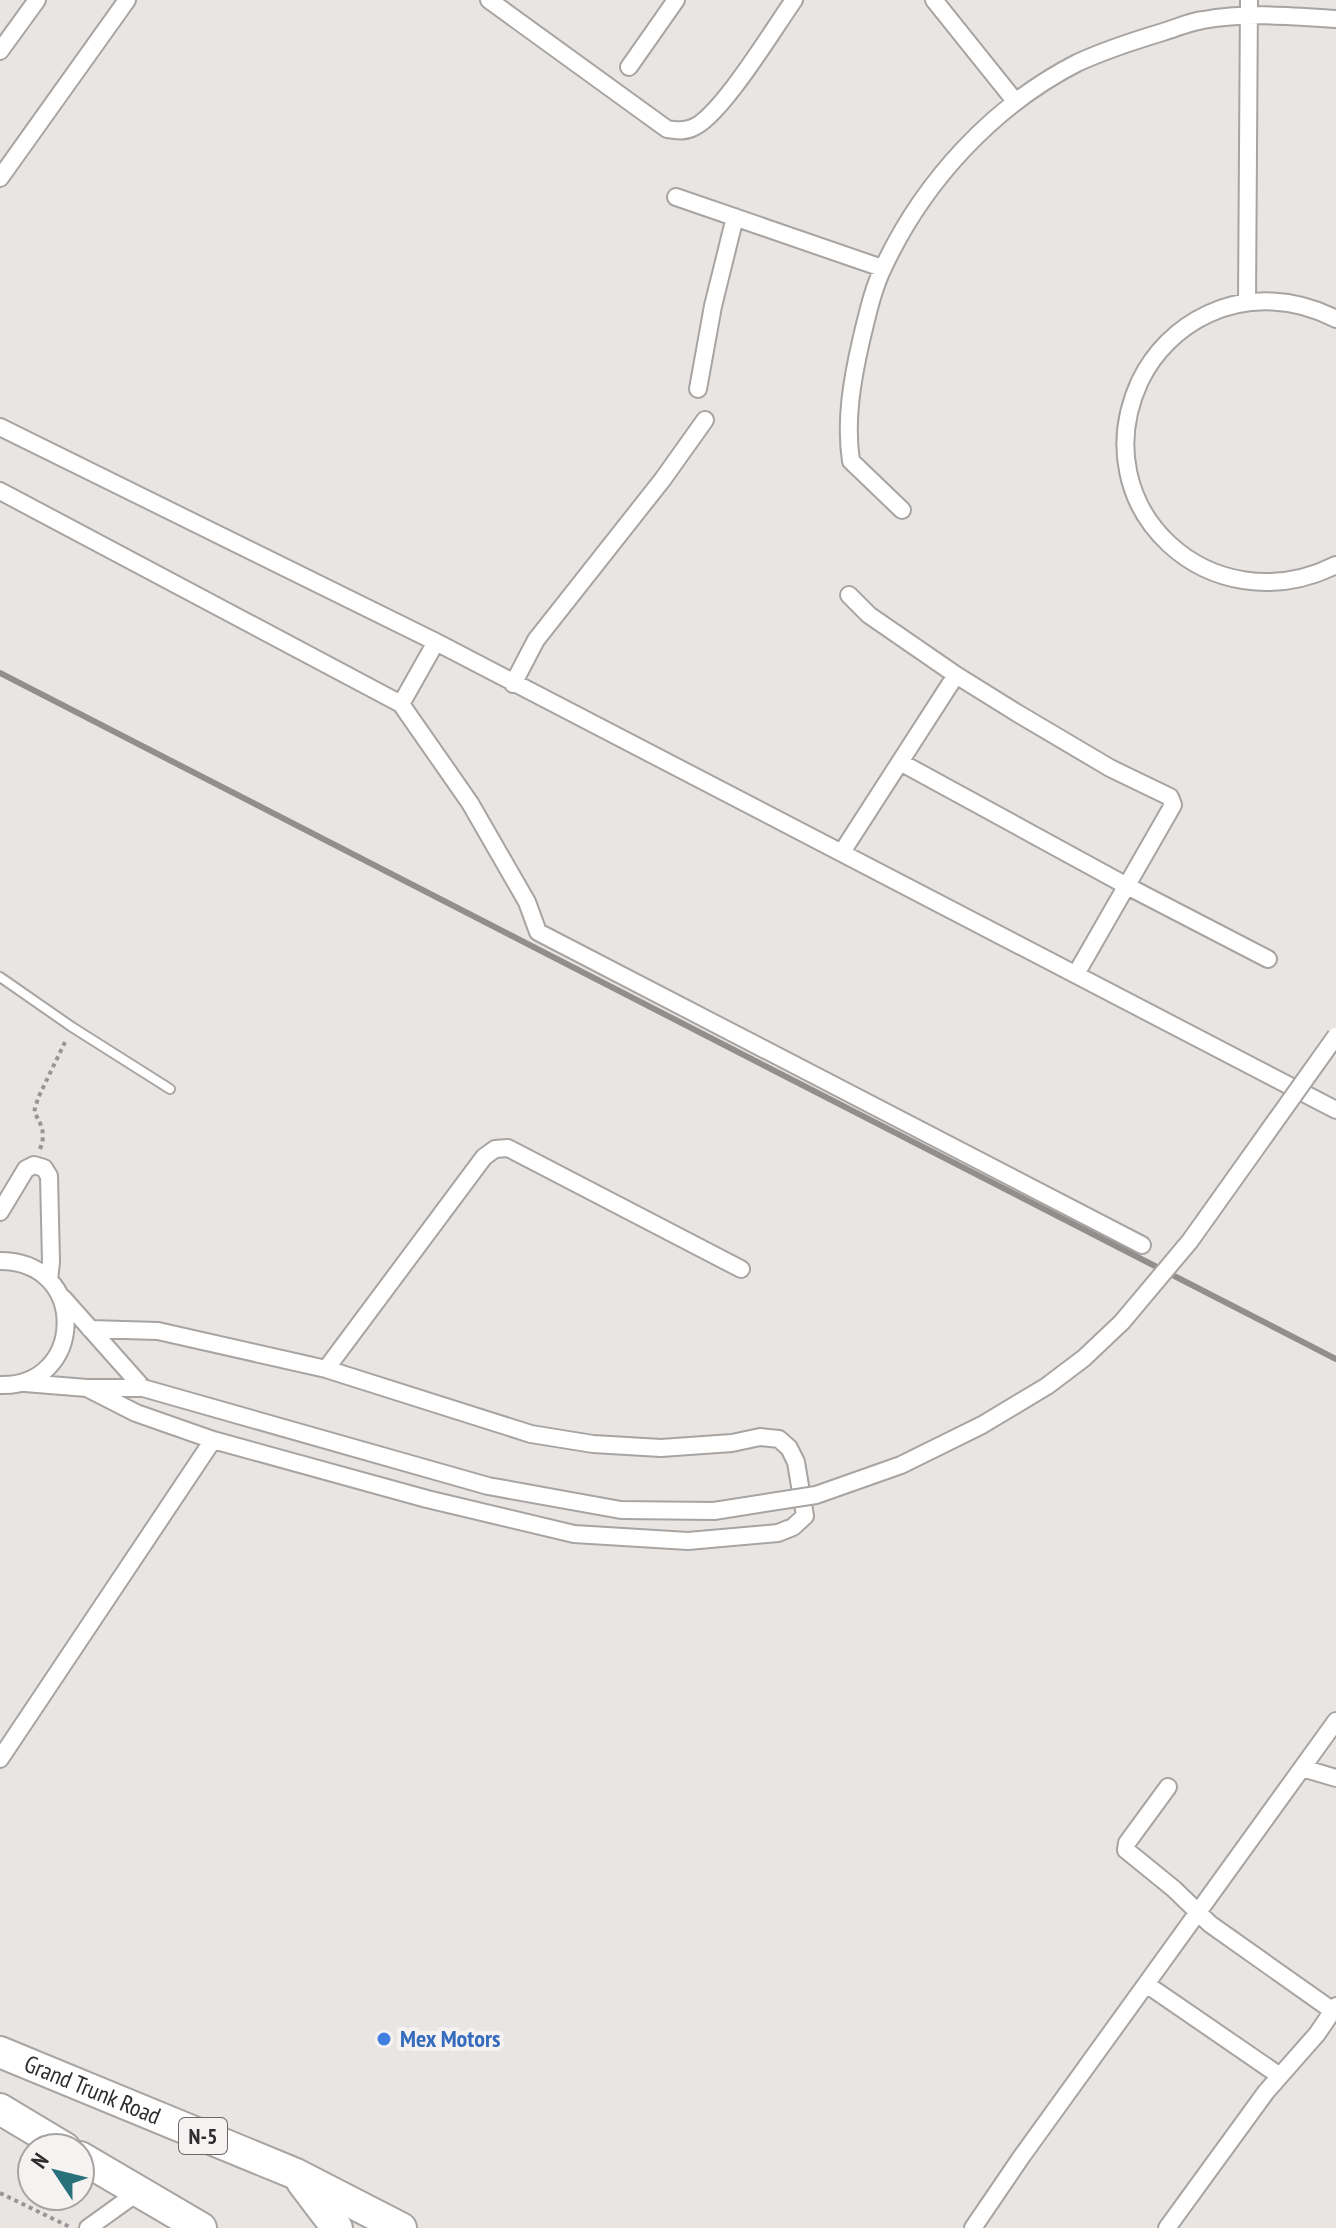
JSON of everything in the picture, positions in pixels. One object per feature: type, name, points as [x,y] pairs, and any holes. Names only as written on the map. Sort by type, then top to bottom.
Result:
[{"type":"highway","name":"Grand Trunk Road","points":[[0,2052],[296,2174],[401,2228]]},
{"type":"highway","points":[[0,2109],[38,2132]]},
{"type":"highway","points":[[96,2167],[201,2228]]},
{"type":"highway","points":[[296,2174],[337,2228]]},
{"type":"street","points":[[0,51],[37,0]]},
{"type":"street","points":[[0,178],[126,0]]},
{"type":"street","points":[[489,0],[667,129],[681,131],[702,123],[719,107],[794,0]]},
{"type":"street","points":[[934,0],[1015,101]]},
{"type":"street","points":[[629,67],[672,1]]},
{"type":"street","points":[[1247,302],[1249,7]]},
{"type":"street","points":[[902,510],[851,461],[852,383],[865,323],[882,268],[913,212],[965,147],[1015,101],[1077,63],[1119,45],[1249,7],[1336,19]]},
{"type":"street","points":[[676,197],[882,268]]},
{"type":"street","points":[[698,389],[713,306],[735,217]]},
{"type":"street","points":[[1336,319],[1301,305],[1274,301],[1247,302],[1215,311],[1186,327],[1161,349],[1143,376],[1131,407],[1126,439],[1127,464],[1133,488],[1147,518],[1168,543],[1194,563],[1224,577],[1256,583],[1289,582],[1336,565]]},
{"type":"street","points":[[513,684],[536,640],[663,479],[705,420]]},
{"type":"street","points":[[0,427],[436,642],[1336,1110]]},
{"type":"street","points":[[0,491],[401,704],[470,803],[527,902],[538,932],[1142,1245]]},
{"type":"street","points":[[849,595],[869,615],[956,675],[1110,768],[1171,797],[1173,805],[1076,974]]},
{"type":"street","points":[[401,704],[436,642]]},
{"type":"street","points":[[842,852],[956,675]]},
{"type":"street","points":[[900,762],[1268,959]]},
{"type":"street","points":[[0,1385],[22,1383],[143,1388],[488,1486],[621,1510],[714,1511],[816,1495],[901,1465],[982,1425],[1047,1386],[1084,1358],[1122,1322],[1190,1241],[1336,1036]]},
{"type":"street","points":[[326,1369],[484,1157],[495,1149],[508,1148],[741,1269]]},
{"type":"street","points":[[0,1212],[26,1169],[34,1165],[44,1168],[49,1176],[54,1287],[65,1306],[67,1320],[62,1347],[46,1369],[22,1383]]},
{"type":"street","points":[[0,1261],[21,1263],[41,1273],[143,1388]]},
{"type":"street","points":[[87,1388],[136,1413],[213,1440],[427,1499],[574,1534],[688,1541],[778,1533],[793,1527],[805,1516],[796,1462],[789,1448],[779,1439],[760,1437],[732,1443],[661,1448],[593,1444],[531,1434],[326,1369],[158,1331],[90,1329]]},
{"type":"street","points":[[0,1759],[213,1440]]},
{"type":"street","points":[[973,2228],[1336,1721]]},
{"type":"street","points":[[1302,1768],[1336,1778]]},
{"type":"street","points":[[1167,2228],[1266,2092],[1317,2034],[1334,2008],[1210,1924],[1126,1850],[1127,1843],[1168,1787]]},
{"type":"street","points":[[1146,1984],[1280,2076]]},
{"type":"street","points":[[88,2228],[134,2195],[149,2199]]},
{"type":"lane","points":[[0,977],[170,1089]]},
{"type":"path","points":[[34,1165],[44,1139],[42,1125],[34,1112],[72,1027]]},
{"type":"path","points":[[0,2193],[73,2228]]},
{"type":"railway","points":[[0,673],[1336,1359]]},
{"type":"place","name":"Mex Motors","points":[[384,2039]]}]
